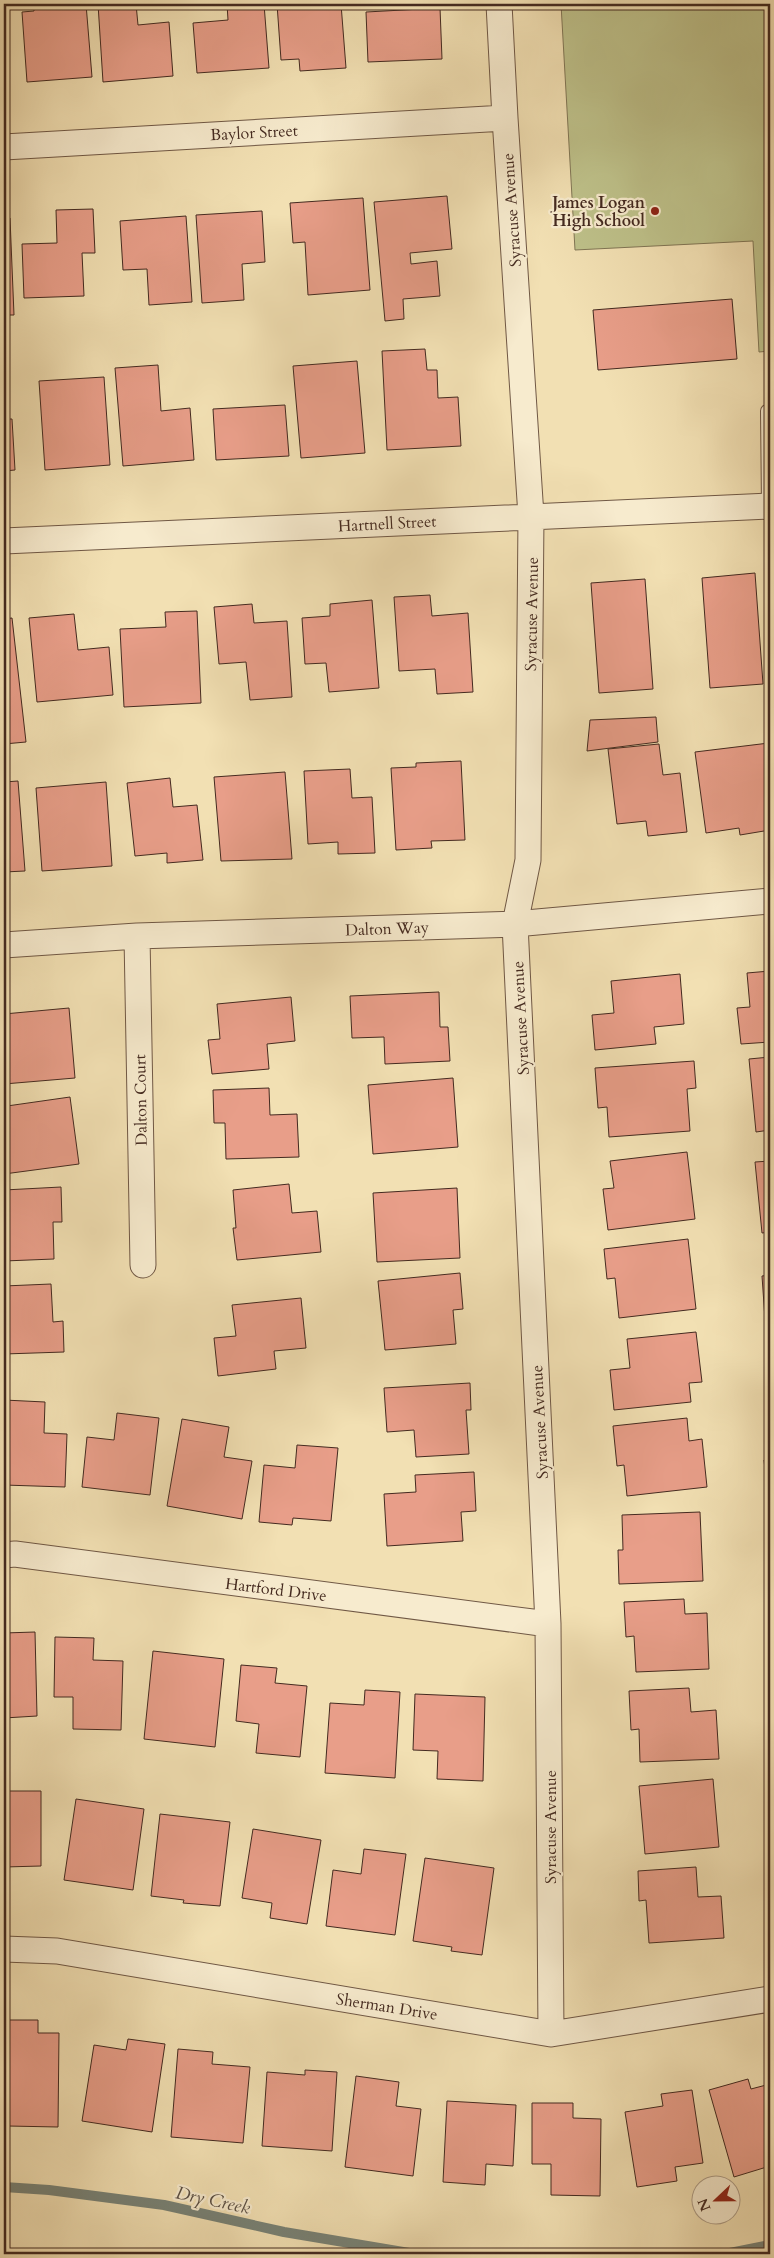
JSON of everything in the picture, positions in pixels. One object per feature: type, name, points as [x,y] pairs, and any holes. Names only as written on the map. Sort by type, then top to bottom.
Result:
[{"type":"street","name":"Syracuse Avenue","points":[[499,4],[532,516],[528,860],[515,924],[548,1624],[551,2034]]},
{"type":"street","name":"Baylor Street","points":[[4,146],[505,118]]},
{"type":"street","name":"Hartnell Street","points":[[4,541],[769,506]]},
{"type":"street","name":"Dalton Way","points":[[4,945],[138,936],[515,924],[770,901]]},
{"type":"street","name":"Dalton Court","points":[[138,936],[143,1264]]},
{"type":"street","name":"Hartford Drive","points":[[4,1555],[15,1554],[548,1624]]},
{"type":"street","name":"Sherman Drive","points":[[4,1948],[57,1951],[551,2034],[770,1999]]},
{"type":"lane","points":[[767,411],[769,506]]},
{"type":"green space","points":[[561,4],[770,4],[770,351],[759,352],[753,241],[575,250]]},
{"type":"building","points":[[34,4],[86,4],[92,77],[27,82],[22,12],[34,11]]},
{"type":"building","points":[[98,4],[136,4],[138,25],[169,22],[173,76],[103,82]]},
{"type":"building","points":[[227,4],[264,4],[269,68],[197,73],[193,23],[228,20]]},
{"type":"building","points":[[277,4],[341,4],[346,68],[300,71],[299,59],[281,60]]},
{"type":"building","points":[[440,8],[442,59],[368,62],[366,12]]},
{"type":"building","points":[[447,196],[452,249],[410,253],[411,264],[437,261],[440,296],[403,299],[404,319],[385,321],[374,202]]},
{"type":"building","points":[[363,198],[370,290],[308,295],[305,242],[293,243],[290,203]]},
{"type":"building","points":[[93,209],[95,253],[82,253],[84,296],[24,298],[22,244],[57,243],[56,210]]},
{"type":"building","points":[[262,211],[265,262],[242,264],[244,300],[202,303],[196,215]]},
{"type":"building","points":[[186,216],[192,302],[149,305],[147,269],[123,270],[120,221]]},
{"type":"building","points":[[10,218],[14,315],[4,315],[4,219]]},
{"type":"building","points":[[732,299],[737,359],[598,370],[593,310]]},
{"type":"building","points":[[425,349],[427,370],[437,370],[438,398],[458,397],[461,446],[387,450],[382,351]]},
{"type":"building","points":[[357,361],[365,453],[301,458],[293,366]]},
{"type":"building","points":[[158,365],[161,411],[190,408],[194,460],[123,466],[115,368]]},
{"type":"building","points":[[104,377],[110,465],[45,470],[39,381]]},
{"type":"building","points":[[285,405],[289,456],[216,460],[213,409]]},
{"type":"building","points":[[4,419],[12,419],[15,470],[4,471]]},
{"type":"building","points":[[755,573],[763,684],[710,688],[702,578]]},
{"type":"building","points":[[645,579],[653,689],[599,693],[591,583]]},
{"type":"building","points":[[430,595],[432,616],[468,613],[473,692],[437,694],[435,669],[399,671],[394,597]]},
{"type":"building","points":[[372,600],[379,688],[329,692],[326,663],[305,664],[302,618],[330,616],[330,604]]},
{"type":"building","points":[[252,604],[254,623],[287,621],[292,697],[250,700],[246,662],[219,664],[214,607]]},
{"type":"building","points":[[197,611],[201,703],[124,707],[120,629],[166,627],[165,612]]},
{"type":"building","points":[[74,614],[78,650],[109,647],[113,695],[37,702],[29,618]]},
{"type":"building","points":[[12,618],[26,742],[4,744],[4,619]]},
{"type":"building","points":[[656,717],[658,742],[587,751],[590,720]]},
{"type":"building","points":[[769,743],[770,830],[740,835],[739,828],[706,833],[695,752]]},
{"type":"building","points":[[659,744],[663,775],[680,773],[687,832],[648,836],[646,821],[617,824],[608,749]]},
{"type":"building","points":[[461,761],[465,840],[431,841],[432,848],[396,850],[391,768],[416,767],[416,763]]},
{"type":"building","points":[[350,769],[352,798],[372,797],[375,853],[338,854],[338,842],[308,844],[304,771]]},
{"type":"building","points":[[285,772],[292,859],[221,861],[214,777]]},
{"type":"building","points":[[170,778],[173,807],[197,805],[203,860],[167,863],[167,853],[135,856],[127,783]]},
{"type":"building","points":[[18,781],[25,871],[4,872],[4,782]]},
{"type":"building","points":[[106,782],[112,866],[42,871],[36,788]]},
{"type":"building","points":[[770,971],[770,1042],[741,1044],[737,1008],[750,1007],[747,973]]},
{"type":"building","points":[[680,974],[684,1024],[654,1027],[656,1044],[595,1050],[592,1015],[614,1013],[611,981]]},
{"type":"building","points":[[439,992],[440,1027],[448,1027],[450,1061],[385,1064],[384,1037],[352,1038],[350,996]]},
{"type":"building","points":[[291,997],[295,1041],[267,1044],[269,1069],[212,1074],[208,1040],[220,1039],[217,1004]]},
{"type":"building","points":[[69,1008],[75,1078],[4,1084],[4,1014]]},
{"type":"building","points":[[770,1057],[770,1130],[756,1132],[749,1059]]},
{"type":"building","points":[[694,1061],[696,1088],[687,1089],[690,1131],[609,1137],[607,1107],[598,1108],[595,1068]]},
{"type":"building","points":[[453,1078],[458,1147],[373,1154],[368,1085]]},
{"type":"building","points":[[269,1088],[270,1115],[297,1114],[299,1157],[226,1159],[225,1123],[214,1123],[213,1090]]},
{"type":"building","points":[[70,1097],[79,1164],[4,1174],[4,1128],[9,1127],[7,1106]]},
{"type":"building","points":[[687,1152],[695,1219],[608,1230],[603,1189],[614,1188],[610,1161]]},
{"type":"building","points":[[770,1161],[770,1232],[762,1233],[755,1162]]},
{"type":"building","points":[[289,1184],[292,1213],[317,1211],[321,1252],[237,1260],[233,1228],[236,1228],[233,1190]]},
{"type":"building","points":[[61,1187],[62,1222],[53,1222],[54,1259],[4,1261],[4,1190]]},
{"type":"building","points":[[457,1188],[460,1258],[377,1262],[373,1193]]},
{"type":"building","points":[[688,1239],[696,1309],[619,1318],[615,1278],[607,1279],[604,1249]]},
{"type":"building","points":[[460,1273],[463,1309],[453,1310],[456,1344],[385,1350],[378,1281]]},
{"type":"building","points":[[770,1275],[770,1319],[765,1319],[762,1276]]},
{"type":"building","points":[[51,1284],[53,1322],[63,1321],[64,1352],[4,1354],[4,1286]]},
{"type":"building","points":[[301,1298],[306,1348],[274,1351],[276,1369],[218,1376],[214,1338],[236,1336],[232,1305]]},
{"type":"building","points":[[696,1332],[702,1382],[689,1383],[691,1402],[614,1410],[610,1370],[630,1368],[627,1339]]},
{"type":"building","points":[[770,1349],[770,1390],[769,1390],[766,1350]]},
{"type":"building","points":[[470,1383],[471,1410],[466,1410],[469,1454],[416,1457],[414,1430],[387,1432],[384,1388]]},
{"type":"building","points":[[4,1400],[45,1402],[44,1433],[67,1434],[65,1487],[4,1485]]},
{"type":"building","points":[[117,1413],[159,1418],[150,1495],[82,1487],[87,1437],[114,1440]]},
{"type":"building","points":[[687,1418],[689,1441],[702,1439],[707,1487],[627,1496],[624,1465],[617,1466],[613,1426]]},
{"type":"building","points":[[182,1419],[229,1427],[224,1457],[252,1461],[242,1519],[167,1506]]},
{"type":"building","points":[[297,1445],[338,1448],[331,1521],[293,1518],[292,1525],[259,1522],[264,1465],[295,1468]]},
{"type":"building","points":[[770,1459],[770,1507],[769,1507],[764,1460]]},
{"type":"building","points":[[474,1472],[476,1511],[461,1512],[463,1541],[387,1546],[384,1494],[416,1492],[415,1475]]},
{"type":"building","points":[[700,1512],[703,1581],[619,1584],[618,1550],[623,1550],[622,1515]]},
{"type":"building","points":[[684,1599],[685,1614],[707,1613],[709,1669],[636,1672],[634,1636],[626,1637],[624,1602]]},
{"type":"building","points":[[35,1632],[37,1716],[4,1718],[4,1633]]},
{"type":"building","points":[[55,1637],[94,1638],[93,1660],[123,1661],[121,1730],[73,1729],[73,1697],[54,1697]]},
{"type":"building","points":[[153,1651],[224,1659],[215,1747],[144,1739]]},
{"type":"building","points":[[241,1665],[277,1668],[275,1683],[307,1686],[300,1757],[256,1753],[259,1724],[236,1721]]},
{"type":"building","points":[[689,1688],[691,1712],[716,1710],[719,1759],[640,1762],[639,1729],[631,1730],[629,1691]]},
{"type":"building","points":[[365,1690],[400,1692],[395,1778],[325,1773],[330,1703],[364,1705]]},
{"type":"building","points":[[415,1694],[485,1697],[483,1781],[437,1779],[438,1751],[413,1750]]},
{"type":"building","points":[[713,1779],[719,1847],[645,1854],[639,1786]]},
{"type":"building","points":[[4,1791],[41,1791],[41,1866],[4,1867]]},
{"type":"building","points":[[76,1799],[144,1809],[133,1890],[64,1880]]},
{"type":"building","points":[[160,1814],[230,1822],[220,1906],[183,1903],[184,1900],[151,1896]]},
{"type":"building","points":[[253,1829],[321,1840],[307,1924],[270,1918],[272,1903],[242,1898]]},
{"type":"building","points":[[364,1849],[406,1854],[395,1935],[326,1926],[333,1870],[361,1874]]},
{"type":"building","points":[[425,1858],[494,1868],[482,1955],[451,1951],[452,1947],[413,1941]]},
{"type":"building","points":[[696,1867],[698,1897],[721,1896],[724,1938],[649,1943],[646,1900],[639,1901],[638,1871]]},
{"type":"building","points":[[4,2020],[38,2020],[38,2033],[59,2033],[58,2127],[8,2126],[9,2083],[4,2082]]},
{"type":"building","points":[[128,2039],[165,2044],[152,2132],[82,2121],[94,2045],[126,2050]]},
{"type":"building","points":[[178,2049],[213,2052],[212,2064],[250,2067],[243,2143],[171,2137]]},
{"type":"building","points":[[305,2070],[337,2072],[332,2151],[262,2146],[267,2072],[305,2075]]},
{"type":"building","points":[[356,2076],[399,2082],[396,2106],[421,2109],[413,2176],[345,2167]]},
{"type":"building","points":[[748,2079],[751,2089],[770,2084],[770,2166],[734,2176],[709,2090]]},
{"type":"building","points":[[692,2090],[703,2163],[675,2167],[677,2181],[637,2187],[625,2112],[663,2106],[661,2094]]},
{"type":"building","points":[[447,2101],[516,2105],[513,2166],[486,2164],[485,2185],[443,2182]]},
{"type":"building","points":[[532,2103],[573,2103],[573,2118],[601,2119],[600,2196],[551,2195],[551,2164],[532,2164]]},
{"type":"waterway","name":"Dry Creek","points":[[4,2187],[49,2190],[164,2205],[284,2232],[415,2254]]},
{"type":"waterway","name":"Dry Creek","points":[[725,2254],[770,2245]]},
{"type":"place","name":"James Logan High School","points":[[655,211]]}]
